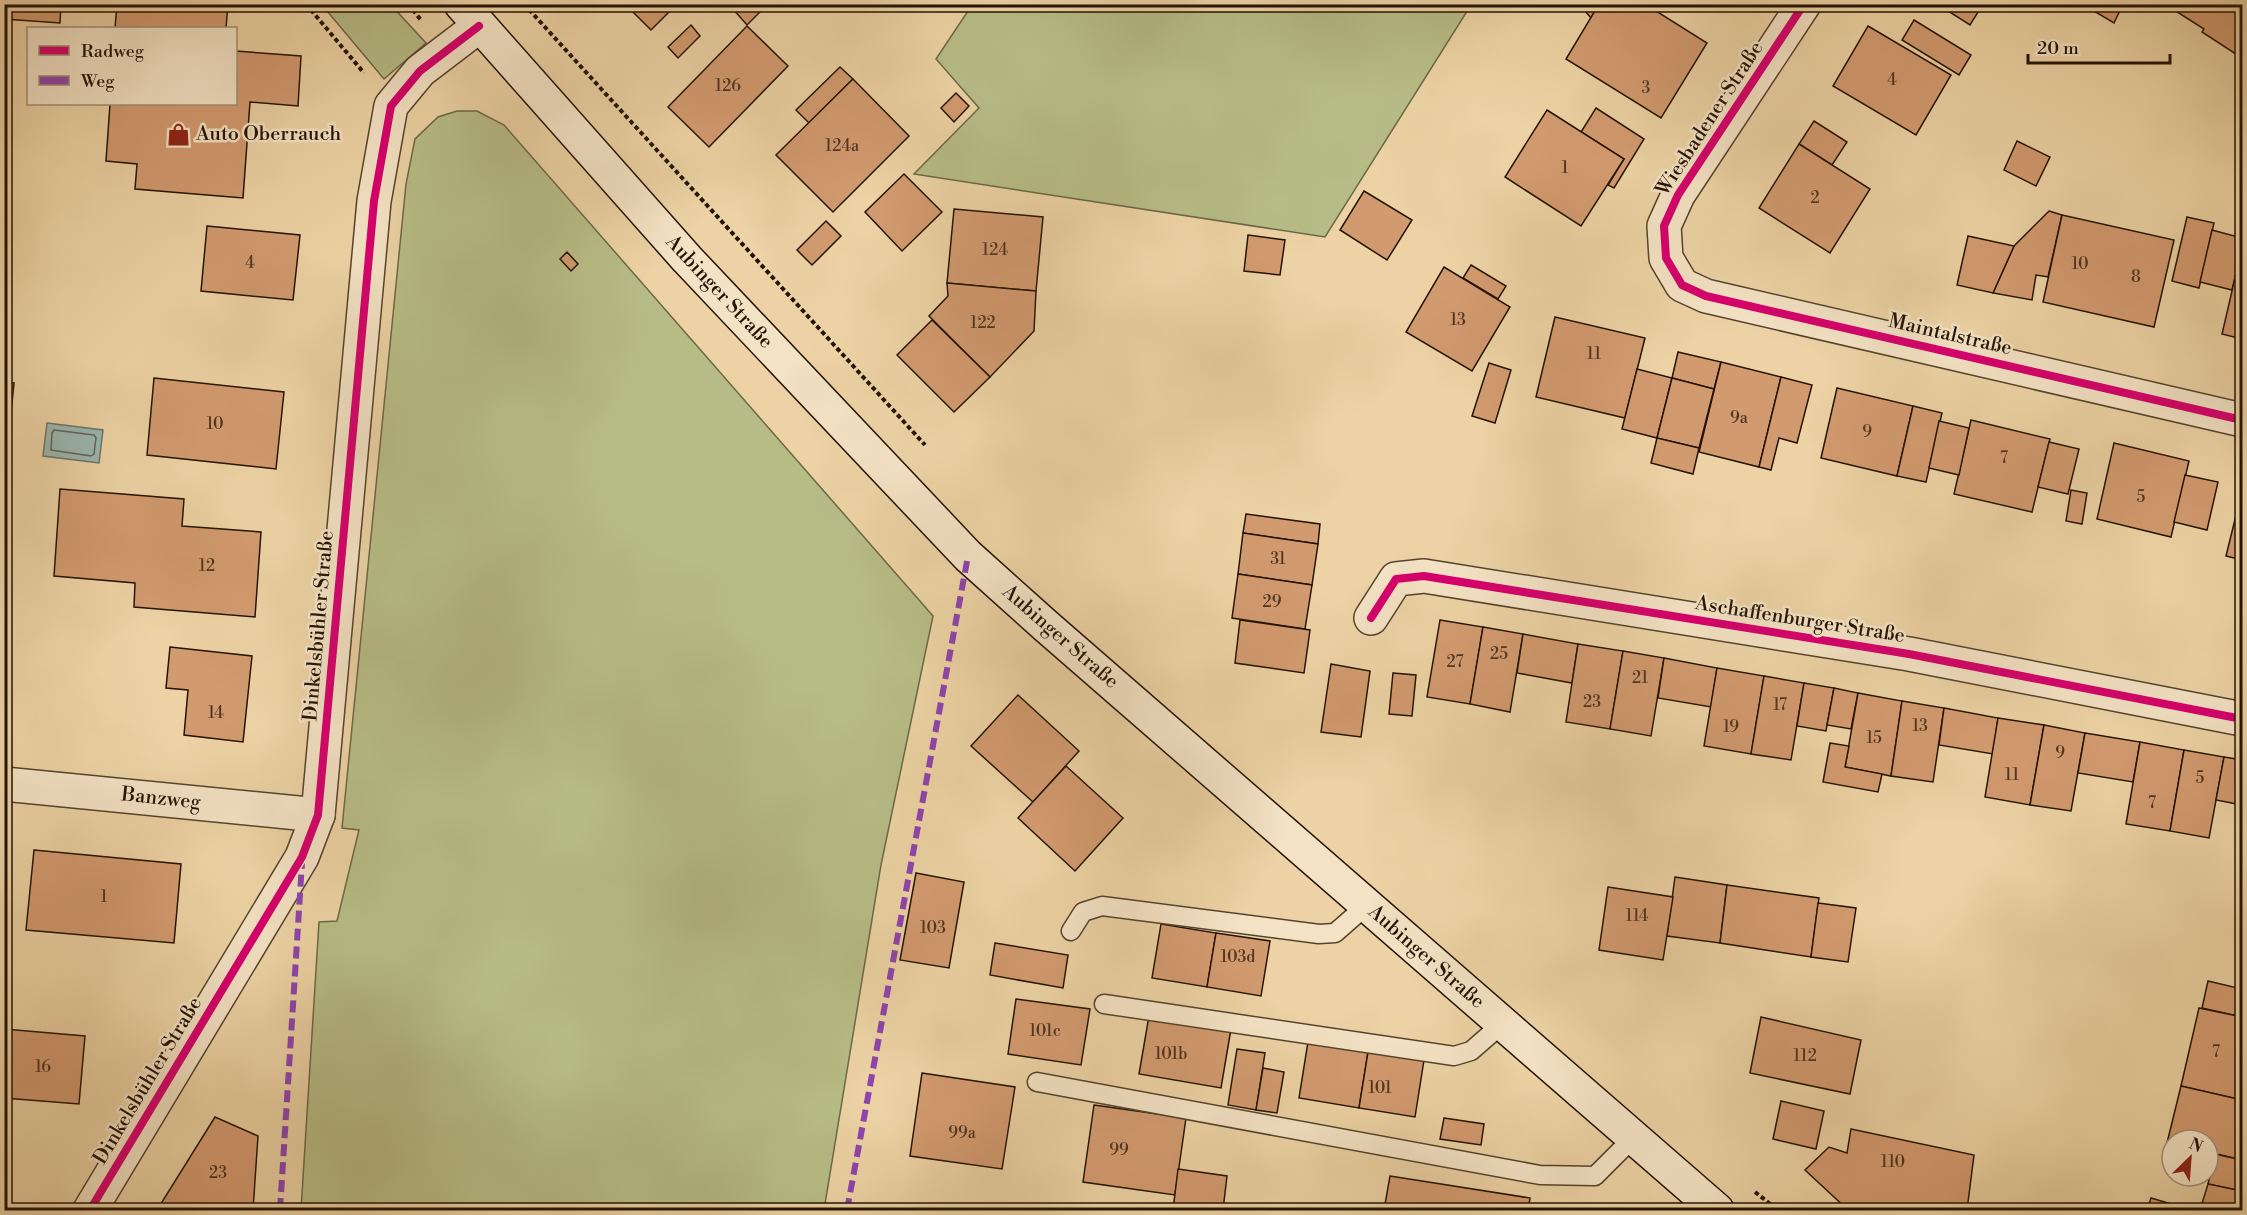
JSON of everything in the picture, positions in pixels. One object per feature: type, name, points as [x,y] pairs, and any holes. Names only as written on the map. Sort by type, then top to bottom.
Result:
[{"type":"street","name":"Wiesbadener Straße","points":[[1666,258],[1664,225],[1677,195],[1804,4]]},
{"type":"street","name":"Dinkelsbühler Straße","points":[[90,1210],[302,857],[318,815],[374,201],[391,106],[470,15]]},
{"type":"street","name":"Aubinger Straße","points":[[470,15],[687,259],[968,556],[1717,1210]]},
{"type":"street","name":"Maintalstraße","points":[[1666,258],[1682,285],[1706,296],[2242,420]]},
{"type":"street","name":"Aschaffenburger Straße","points":[[1371,618],[1396,579],[1424,576],[1909,654],[2242,719]]},
{"type":"street","name":"Banzweg","points":[[4,784],[318,815]]},
{"type":"lane","points":[[1071,931],[1083,912],[1102,906],[1310,933],[1335,933],[1367,905]]},
{"type":"lane","points":[[1104,1004],[1454,1056],[1472,1051],[1502,1024]]},
{"type":"lane","points":[[1037,1082],[1540,1175],[1595,1176],[1634,1137]]},
{"type":"path","points":[[306,4],[391,106]]},
{"type":"path","points":[[524,4],[931,452]]},
{"type":"path","points":[[1752,1188],[1778,1210]]},
{"type":"green space","points":[[322,5],[391,5],[426,43],[384,79]]},
{"type":"green space","points":[[972,5],[1471,5],[1325,237],[914,174],[979,108],[936,59]]},
{"type":"green space","points":[[457,111],[477,111],[504,125],[933,616],[881,865],[824,1210],[301,1210],[319,922],[337,921],[359,830],[342,828],[406,184],[415,139],[438,117]]},
{"type":"water","points":[[47,423],[103,430],[99,463],[43,456]]},
{"type":"building","points":[[4,4],[61,4],[60,23],[4,19]]},
{"type":"building","points":[[117,4],[228,4],[226,27],[115,27]]},
{"type":"building","points":[[625,4],[677,4],[651,30]]},
{"type":"building","points":[[738,4],[768,4],[747,25],[733,9]]},
{"type":"building","points":[[1579,4],[1599,4],[1591,18]]},
{"type":"building","points":[[1599,4],[1645,4],[1707,43],[1661,118],[1566,59]]},
{"type":"building","points":[[1937,4],[1983,4],[1970,25]]},
{"type":"building","points":[[2082,4],[2123,4],[2114,23]]},
{"type":"building","points":[[2174,4],[2242,4],[2242,58],[2202,32],[2204,29],[2171,8]]},
{"type":"building","points":[[1914,20],[1971,55],[1959,75],[1902,40]]},
{"type":"building","points":[[691,25],[700,36],[678,58],[668,47]]},
{"type":"building","points":[[747,26],[788,66],[709,147],[668,107]]},
{"type":"building","points":[[1868,26],[1951,75],[1916,135],[1833,86]]},
{"type":"building","name":"Auto Oberrauch","points":[[237,51],[301,56],[298,106],[250,102],[243,198],[135,189],[137,164],[106,161],[110,105],[237,105]]},
{"type":"building","points":[[840,67],[853,79],[809,123],[796,110]]},
{"type":"building","points":[[853,79],[909,136],[833,212],[776,155]]},
{"type":"building","points":[[956,93],[969,106],[954,122],[941,108]]},
{"type":"building","points":[[1596,108],[1644,139],[1614,188],[1608,185],[1624,159],[1581,132]]},
{"type":"building","points":[[1547,110],[1624,159],[1581,226],[1505,177]]},
{"type":"building","points":[[1814,121],[1847,142],[1832,165],[1799,144]]},
{"type":"building","points":[[2017,141],[2050,157],[2036,186],[2004,170]]},
{"type":"building","points":[[1799,144],[1870,189],[1830,253],[1759,208]]},
{"type":"building","points":[[904,174],[942,212],[902,251],[865,212]]},
{"type":"building","points":[[1364,191],[1412,220],[1387,260],[1340,230]]},
{"type":"building","points":[[954,209],[1043,217],[1036,291],[947,283]]},
{"type":"building","points":[[2049,211],[2062,215],[2048,277],[2036,275],[2032,300],[1993,293],[2014,246]]},
{"type":"building","points":[[2062,215],[2174,240],[2154,327],[2043,302]]},
{"type":"building","points":[[2187,217],[2214,223],[2199,288],[2172,281]]},
{"type":"building","points":[[826,221],[841,236],[812,265],[797,250]]},
{"type":"building","points":[[207,226],[300,235],[293,300],[201,291]]},
{"type":"building","points":[[2212,230],[2242,238],[2242,248],[2232,290],[2200,282]]},
{"type":"building","points":[[1248,235],[1285,240],[1280,275],[1244,271]]},
{"type":"building","points":[[1968,236],[2014,246],[1993,293],[1957,285]]},
{"type":"building","points":[[2242,248],[2242,339],[2222,334]]},
{"type":"building","points":[[567,252],[578,264],[571,271],[560,259]]},
{"type":"building","points":[[1471,265],[1506,286],[1498,299],[1463,278]]},
{"type":"building","points":[[1444,267],[1510,307],[1472,371],[1406,332]]},
{"type":"building","points":[[947,283],[1036,291],[1034,331],[990,377],[929,316],[948,296]]},
{"type":"building","points":[[1555,317],[1645,338],[1625,418],[1536,397]]},
{"type":"building","points":[[932,320],[990,377],[954,412],[897,355]]},
{"type":"building","points":[[1678,352],[1721,362],[1714,389],[1672,378]]},
{"type":"building","points":[[1721,362],[1781,377],[1759,467],[1699,452]]},
{"type":"building","points":[[1489,363],[1511,370],[1495,423],[1472,416]]},
{"type":"building","points":[[1637,369],[1672,378],[1657,438],[1622,429]]},
{"type":"building","points":[[1781,377],[1812,385],[1797,443],[1779,438],[1771,470],[1759,467]]},
{"type":"building","points":[[154,378],[284,392],[276,469],[147,455]]},
{"type":"building","points":[[1672,378],[1714,389],[1699,448],[1657,438]]},
{"type":"building","points":[[4,382],[14,383],[9,432],[4,432]]},
{"type":"building","points":[[1837,388],[1913,406],[1897,476],[1821,458]]},
{"type":"building","points":[[1913,406],[1942,413],[1926,482],[1897,476]]},
{"type":"building","points":[[1971,420],[2050,439],[2032,512],[1954,494]]},
{"type":"building","points":[[1939,421],[1969,428],[1959,475],[1929,468]]},
{"type":"building","points":[[1657,438],[1699,448],[1693,474],[1651,463]]},
{"type":"building","points":[[2049,442],[2079,449],[2068,494],[2038,487]]},
{"type":"building","points":[[2114,443],[2189,461],[2171,537],[2097,519]]},
{"type":"building","points":[[2185,475],[2218,482],[2207,530],[2174,522]]},
{"type":"building","points":[[60,489],[184,499],[182,526],[261,532],[255,617],[134,607],[135,583],[54,576]]},
{"type":"building","points":[[2071,490],[2087,493],[2082,524],[2066,521]]},
{"type":"building","points":[[2242,491],[2242,560],[2226,556]]},
{"type":"building","points":[[1246,514],[1320,524],[1318,544],[1243,533]]},
{"type":"building","points":[[1243,533],[1318,544],[1312,585],[1238,574]]},
{"type":"building","points":[[1238,574],[1312,585],[1305,629],[1232,618]]},
{"type":"building","points":[[1240,620],[1310,630],[1304,673],[1235,663]]},
{"type":"building","points":[[1440,620],[1483,627],[1470,704],[1427,697]]},
{"type":"building","points":[[1483,627],[1523,634],[1510,712],[1470,704]]},
{"type":"building","points":[[1523,634],[1578,644],[1572,683],[1517,673]]},
{"type":"building","points":[[1578,644],[1623,651],[1610,729],[1566,722]]},
{"type":"building","points":[[170,647],[252,656],[243,742],[184,735],[188,690],[166,688]]},
{"type":"building","points":[[1623,651],[1664,658],[1651,736],[1610,729]]},
{"type":"building","points":[[1664,658],[1717,668],[1711,707],[1658,698]]},
{"type":"building","points":[[1331,664],[1370,671],[1361,737],[1321,732]]},
{"type":"building","points":[[1717,668],[1764,676],[1751,754],[1704,746]]},
{"type":"building","points":[[1393,673],[1416,675],[1412,716],[1389,714]]},
{"type":"building","points":[[1764,676],[1804,683],[1791,760],[1751,754]]},
{"type":"building","points":[[1804,683],[1834,688],[1826,731],[1797,726]]},
{"type":"building","points":[[1834,688],[1858,693],[1851,729],[1827,725]]},
{"type":"building","points":[[1858,693],[1902,701],[1891,776],[1845,767]]},
{"type":"building","points":[[1018,695],[1079,751],[1033,802],[971,746]]},
{"type":"building","points":[[1902,701],[1944,708],[1933,782],[1891,776]]},
{"type":"building","points":[[1944,708],[1998,718],[1993,754],[1939,745]]},
{"type":"building","points":[[1998,718],[2044,725],[2030,805],[1985,797]]},
{"type":"building","points":[[2044,725],[2085,733],[2071,811],[2030,805]]},
{"type":"building","points":[[2085,733],[2140,742],[2133,782],[2078,773]]},
{"type":"building","points":[[2140,742],[2184,750],[2170,831],[2126,824]]},
{"type":"building","points":[[1830,743],[1849,746],[1845,767],[1882,774],[1878,792],[1823,782]]},
{"type":"building","points":[[2184,750],[2224,757],[2209,838],[2170,831]]},
{"type":"building","points":[[2224,757],[2242,760],[2242,805],[2216,800]]},
{"type":"building","points":[[1066,766],[1123,818],[1075,871],[1018,818]]},
{"type":"building","points":[[34,850],[181,864],[174,943],[26,930]]},
{"type":"building","points":[[916,873],[964,882],[949,968],[900,960]]},
{"type":"building","points":[[1675,877],[1727,885],[1720,943],[1667,936]]},
{"type":"building","points":[[1727,885],[1819,898],[1811,957],[1720,943]]},
{"type":"building","points":[[1608,887],[1673,897],[1663,960],[1599,950]]},
{"type":"building","points":[[1818,903],[1856,908],[1848,962],[1811,957]]},
{"type":"building","points":[[1161,924],[1216,933],[1207,987],[1152,978]]},
{"type":"building","points":[[1216,933],[1270,941],[1261,996],[1207,987]]},
{"type":"building","points":[[995,943],[1068,955],[1063,988],[990,975]]},
{"type":"building","points":[[2208,981],[2242,989],[2242,1017],[2202,1008]]},
{"type":"building","points":[[1016,999],[1090,1009],[1081,1065],[1008,1054]]},
{"type":"building","points":[[2199,1008],[2242,1017],[2242,1100],[2181,1086]]},
{"type":"building","points":[[1149,1016],[1231,1029],[1221,1088],[1139,1074]]},
{"type":"building","points":[[1761,1017],[1861,1040],[1850,1094],[1750,1073]]},
{"type":"building","points":[[4,1029],[85,1036],[79,1104],[4,1098]]},
{"type":"building","points":[[1308,1042],[1368,1052],[1359,1108],[1299,1098]]},
{"type":"building","points":[[1237,1049],[1265,1053],[1256,1110],[1228,1105]]},
{"type":"building","points":[[1368,1052],[1424,1060],[1415,1117],[1359,1108]]},
{"type":"building","points":[[1263,1068],[1284,1072],[1277,1113],[1256,1110]]},
{"type":"building","points":[[922,1073],[1015,1087],[1002,1169],[910,1156]]},
{"type":"building","points":[[2181,1086],[2242,1100],[2242,1160],[2220,1155],[2220,1128],[2171,1128]]},
{"type":"building","points":[[1781,1101],[1824,1111],[1816,1149],[1773,1139]]},
{"type":"building","points":[[1094,1105],[1186,1118],[1175,1195],[1083,1182]]},
{"type":"building","points":[[215,1117],[258,1136],[253,1210],[157,1210]]},
{"type":"building","points":[[1444,1118],[1484,1124],[1481,1145],[1440,1139]]},
{"type":"building","points":[[1851,1129],[1974,1155],[1967,1210],[1848,1210],[1805,1170],[1829,1147],[1847,1153]]},
{"type":"building","points":[[2220,1155],[2242,1160],[2242,1191],[2220,1186]]},
{"type":"building","points":[[1178,1169],[1227,1176],[1223,1210],[1173,1210]]},
{"type":"building","points":[[1390,1176],[1530,1198],[1528,1210],[1384,1210]]},
{"type":"building","points":[[2220,1186],[2242,1191],[2242,1210],[2200,1210],[2207,1188]]},
{"type":"building","points":[[2151,1198],[2192,1210],[2147,1210]]},
{"type":"marked path","points":[[847,1210],[968,556]]},
{"type":"marked path","points":[[280,1210],[302,863]]},
{"type":"cycle path","points":[[1804,4],[1678,195],[1664,226],[1666,258],[1682,285],[1706,296],[2242,420]]},
{"type":"cycle path","points":[[90,1210],[302,857],[318,815],[374,201],[391,106],[420,71],[479,26]]},
{"type":"cycle path","points":[[1371,618],[1396,579],[1424,576],[1909,654],[2242,719]]},
{"type":"place","name":"Auto Oberrauch","points":[[178,134]]}]
